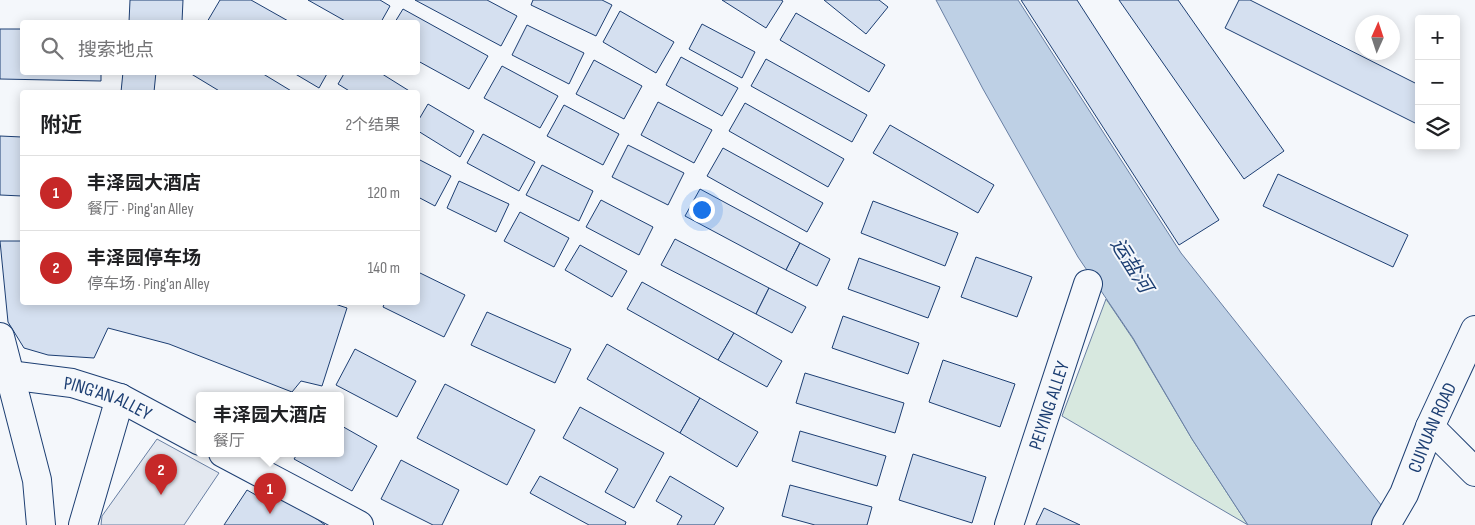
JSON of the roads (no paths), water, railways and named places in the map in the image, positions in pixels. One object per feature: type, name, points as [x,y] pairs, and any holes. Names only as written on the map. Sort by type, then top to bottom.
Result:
[{"type":"street","name":"PEIYING ALLEY","points":[[1009,525],[1088,284]]},
{"type":"street","name":"CUIYUAN ROAD","points":[[1386,525],[1404,494],[1430,427],[1475,330]]},
{"type":"street","points":[[0,337],[37,480],[41,525]]},
{"type":"street","name":"PING'AN ALLEY","points":[[9,375],[72,383],[120,398],[196,439]]},
{"type":"street","points":[[83,525],[120,398]]},
{"type":"street","points":[[1430,427],[1475,472]]},
{"type":"street","points":[[231,457],[360,525]]},
{"type":"water","name":"运盐河","points":[[936,0],[1018,0],[1181,253],[1397,525],[1248,525],[1192,439],[1133,338],[1078,257],[983,89]]},
{"type":"place","name":"丰泽园停车场","points":[[161,495]]},
{"type":"place","name":"丰泽园大酒店","points":[[270,514]]}]
